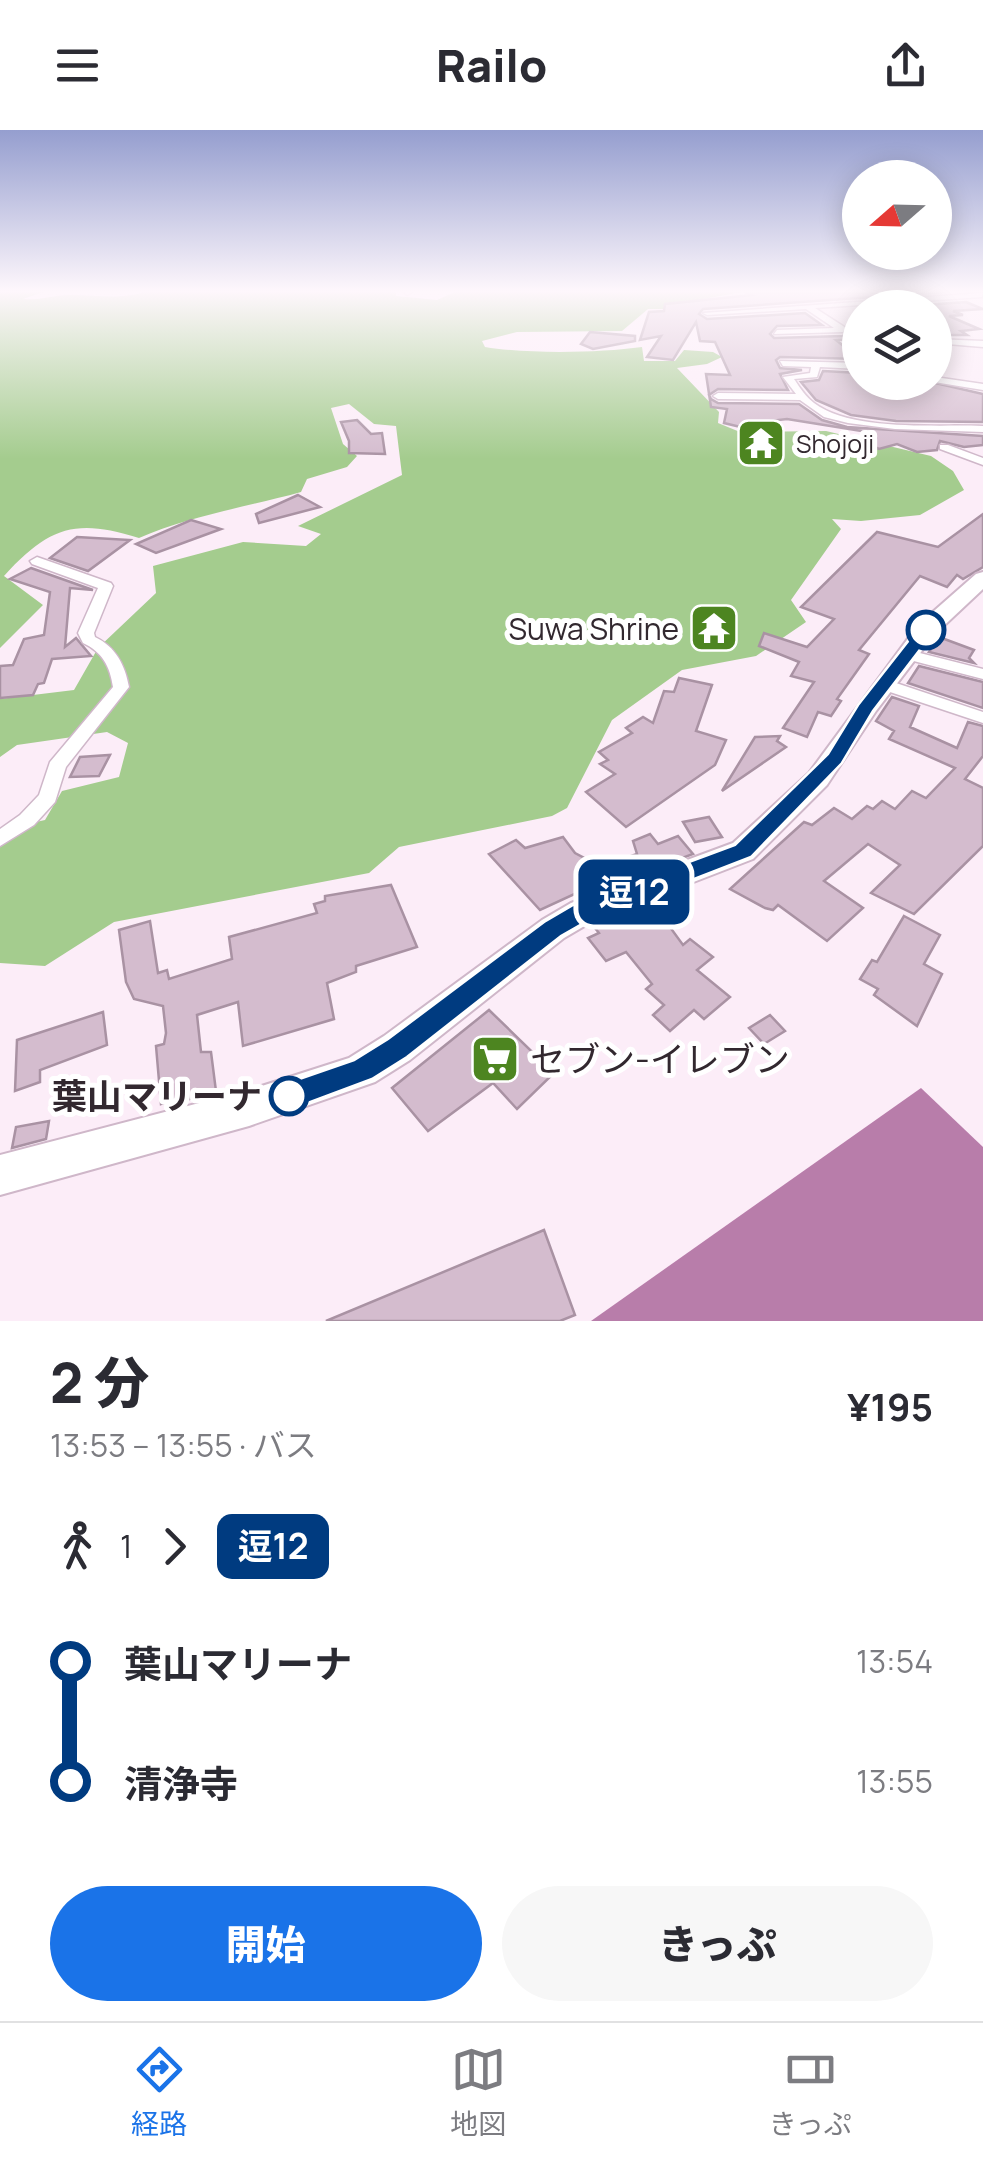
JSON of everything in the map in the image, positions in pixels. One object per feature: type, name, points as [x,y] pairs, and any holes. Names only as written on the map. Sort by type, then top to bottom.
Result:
[{"type":"main road","points":[[0,1175],[268,1102],[362,1070],[398,1048],[552,929],[606,902],[743,851],[835,759],[864,709],[908,654],[943,612],[983,578]]},
{"type":"street","points":[[782,357],[816,366],[842,366]]},
{"type":"street","points":[[816,366],[814,375],[788,377],[812,407],[839,418],[983,428]]},
{"type":"street","points":[[952,382],[983,386]]},
{"type":"street","points":[[718,396],[803,397]]},
{"type":"street","points":[[870,438],[878,430],[915,425]]},
{"type":"street","points":[[944,447],[982,461]]},
{"type":"street","points":[[0,839],[27,820],[48,797],[56,766],[120,686],[120,674],[109,654],[88,640],[86,633],[106,586],[37,561]]},
{"type":"street","points":[[908,654],[983,674]]},
{"type":"street","points":[[887,685],[983,718]]},
{"type":"green space","points":[[0,348],[490,348],[542,352],[642,348],[644,361],[675,361],[684,350],[713,352],[722,357],[707,364],[677,368],[719,412],[718,423],[740,432],[826,431],[931,456],[953,471],[964,490],[920,515],[861,521],[832,519],[841,529],[791,600],[806,622],[756,656],[682,670],[612,720],[567,808],[552,816],[399,847],[369,873],[114,922],[45,966],[0,963],[0,830],[45,820],[62,791],[119,777],[128,743],[107,732],[17,745],[0,757],[0,699],[74,690],[98,648],[156,593],[153,566],[243,542],[306,546],[321,534],[298,526],[402,475],[396,426],[374,424],[349,404],[331,408],[343,444],[357,456],[347,467],[307,479],[301,492],[198,518],[139,538],[80,528],[50,537],[4,576],[43,605],[0,648]]},
{"type":"shaded area","points":[[921,1088],[983,1147],[983,1321],[591,1321]]},
{"type":"building","points":[[653,348],[681,348],[673,360],[647,357]]},
{"type":"building","points":[[718,348],[842,348],[842,359],[776,360],[780,368],[802,370],[780,374],[788,390],[718,389],[709,395],[706,374],[730,375]]},
{"type":"building","points":[[823,371],[842,372],[842,400],[952,400],[952,387],[983,394],[983,422],[896,421],[851,415],[816,400],[801,382],[819,380]]},
{"type":"building","points":[[709,396],[718,403],[799,404],[822,420],[847,427],[983,436],[983,445],[964,447],[940,441],[937,450],[917,452],[897,444],[879,449],[857,439],[874,433],[787,419],[762,422],[761,432],[724,423],[727,409],[711,407]]},
{"type":"building","points":[[357,420],[371,434],[382,433],[385,454],[349,453],[341,422]]},
{"type":"building","points":[[298,495],[320,507],[259,523],[256,514]]},
{"type":"building","points":[[983,514],[983,567],[963,579],[957,575],[947,587],[920,576],[859,650],[869,654],[837,699],[841,701],[831,716],[818,712],[807,737],[783,728],[814,682],[791,676],[799,662],[759,646],[764,633],[807,647],[834,619],[801,607],[877,532],[938,547]]},
{"type":"building","points":[[191,520],[221,529],[156,553],[136,544]]},
{"type":"building","points":[[77,537],[130,540],[88,571],[50,558]]},
{"type":"building","points":[[31,568],[93,590],[70,588],[65,647],[76,638],[91,656],[52,659],[44,683],[38,684],[33,695],[0,698],[0,666],[13,665],[24,639],[44,635],[50,592],[10,579]]},
{"type":"building","points":[[939,637],[974,650],[969,658],[974,663],[929,652]]},
{"type":"building","points":[[919,666],[983,682],[983,708],[908,683]]},
{"type":"building","points":[[679,678],[712,685],[696,731],[726,740],[715,765],[626,827],[586,792],[615,774],[600,764],[608,760],[599,752],[632,733],[626,728],[643,717],[653,723],[664,691],[674,692]]},
{"type":"building","points":[[892,697],[919,706],[910,727],[957,748],[968,722],[983,726],[983,756],[965,779],[983,788],[983,846],[914,914],[871,893],[900,865],[868,844],[824,881],[863,908],[827,941],[778,905],[773,910],[765,908],[730,889],[804,822],[812,825],[834,808],[852,819],[867,806],[873,809],[882,801],[895,809],[912,791],[926,798],[955,768],[889,739],[894,731],[876,721]]},
{"type":"building","points":[[780,736],[777,741],[786,747],[722,791],[755,737]]},
{"type":"building","points":[[110,755],[99,776],[70,777],[80,757]]},
{"type":"building","points":[[709,817],[722,837],[695,842],[683,822]]},
{"type":"building","points":[[650,834],[658,844],[678,836],[693,854],[629,878],[617,861],[637,854],[633,841]]},
{"type":"building","points":[[563,837],[575,853],[592,862],[607,879],[540,910],[489,854],[516,840],[525,848]]},
{"type":"building","points":[[391,885],[417,947],[356,966],[356,972],[327,983],[334,1019],[243,1046],[238,1002],[197,1015],[201,1052],[211,1052],[216,1091],[166,1106],[166,1102],[161,1104],[156,1046],[164,1044],[166,1033],[163,1006],[134,999],[126,982],[119,930],[150,921],[158,973],[167,970],[169,979],[232,959],[229,937],[317,913],[314,904],[325,901],[325,896]]},
{"type":"building","points":[[651,908],[655,914],[659,912],[683,945],[690,939],[713,957],[697,970],[730,997],[704,1019],[694,1010],[670,1031],[653,1015],[664,1005],[646,989],[652,984],[626,952],[606,961],[588,938],[599,933],[595,928]]},
{"type":"building","points":[[904,916],[940,935],[924,964],[942,974],[917,1026],[874,995],[878,989],[860,979],[872,960],[877,962]]},
{"type":"building","points":[[489,1010],[554,1073],[517,1109],[493,1083],[428,1131],[392,1088]]},
{"type":"building","points":[[103,1012],[107,1045],[40,1070],[40,1082],[15,1091],[17,1040]]},
{"type":"building","points":[[770,1015],[785,1031],[764,1044],[749,1028]]},
{"type":"building","points":[[49,1121],[46,1139],[12,1148],[16,1127]]},
{"type":"building","points":[[544,1230],[575,1315],[560,1321],[326,1321]]},
{"type":"bus line","name":"逗12","points":[[289,1096],[326,1086],[398,1048],[552,929],[582,912],[743,851],[835,759],[864,709],[887,685],[926,630]]},
{"type":"place","name":"Shojoji","points":[[761,443]]},
{"type":"place","name":"Suwa Shrine","points":[[714,628]]},
{"type":"place","name":"セブン-イレブン","points":[[495,1059]]},
{"type":"place","name":"葉山マリーナ","points":[[289,1096]]}]
